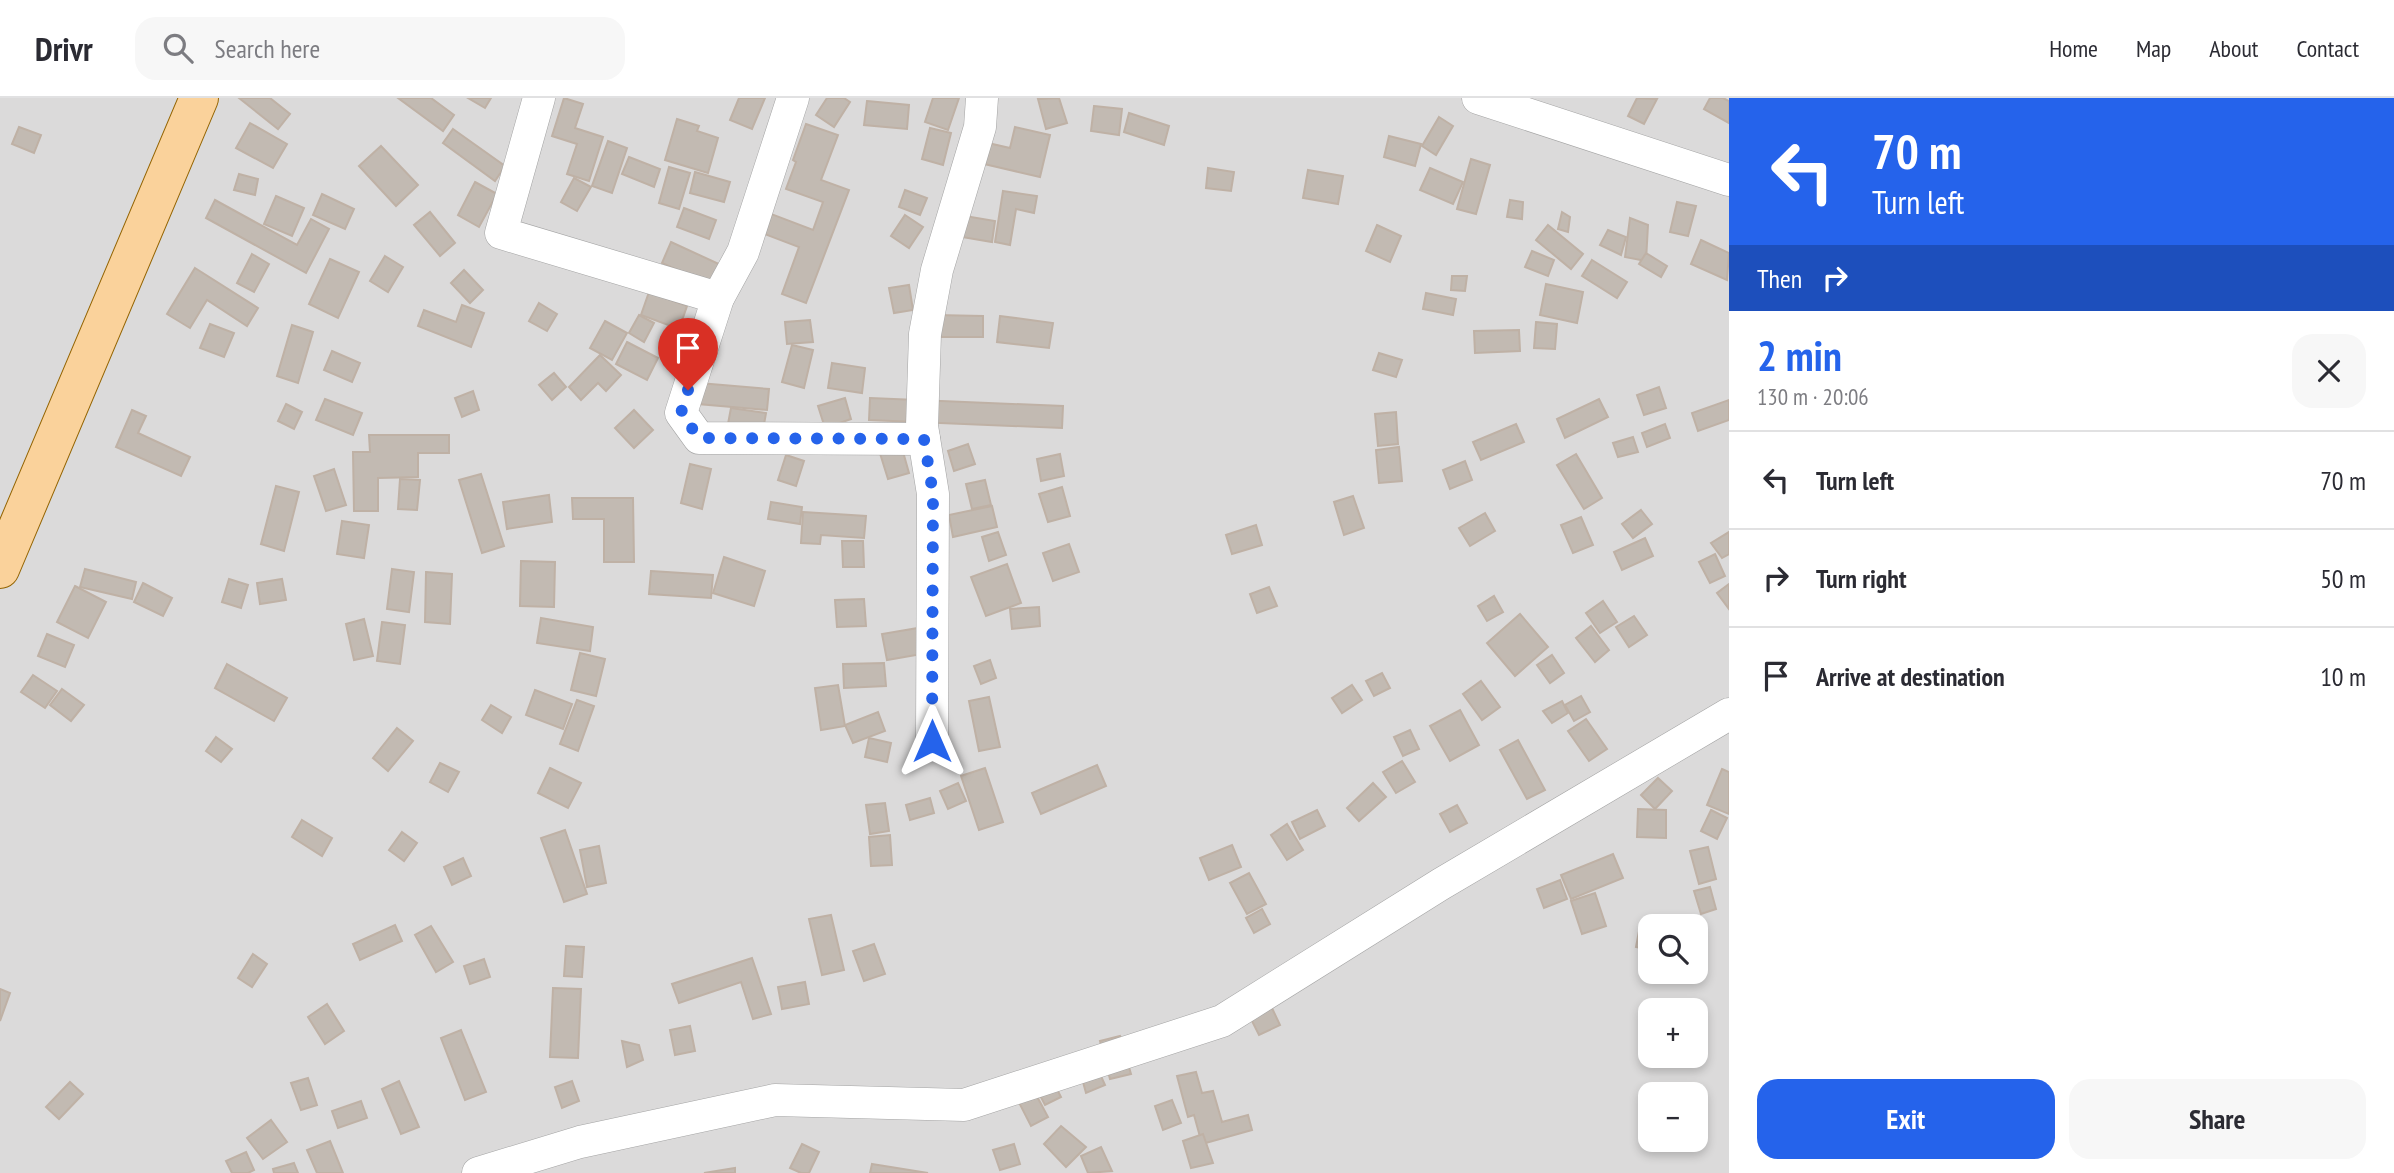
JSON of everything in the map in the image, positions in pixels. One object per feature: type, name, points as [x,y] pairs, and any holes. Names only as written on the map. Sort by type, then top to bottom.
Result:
[{"type":"main road","points":[[0,569],[199,98]]},
{"type":"street","points":[[539,98],[501,233],[718,298]]},
{"type":"street","points":[[793,98],[743,251],[718,298],[681,413],[699,438],[924,439]]},
{"type":"street","points":[[932,741],[933,494],[922,426],[925,334],[937,270],[980,127],[982,98]]},
{"type":"street","points":[[1478,98],[1729,180]]},
{"type":"street","points":[[478,1173],[580,1142],[775,1100],[964,1105],[1222,1021],[1441,884],[1729,714]]},
{"type":"shaded area","points":[[0,98],[1729,98],[1729,1173],[0,1173]]},
{"type":"building","points":[[239,98],[270,98],[290,114],[278,129]]},
{"type":"building","points":[[398,98],[431,98],[454,115],[443,131]]},
{"type":"building","points":[[468,98],[491,98],[485,108]]},
{"type":"building","points":[[564,98],[583,104],[575,128],[603,137],[589,181],[567,174],[577,144],[552,136]]},
{"type":"building","points":[[739,98],[765,98],[752,129],[730,120]]},
{"type":"building","points":[[827,98],[844,98],[850,102],[834,127],[816,115]]},
{"type":"building","points":[[933,98],[959,98],[948,130],[925,122]]},
{"type":"building","points":[[1059,98],[1067,123],[1046,129],[1038,99]]},
{"type":"building","points":[[1637,98],[1657,99],[1644,124],[1628,116]]},
{"type":"building","points":[[1710,98],[1729,101],[1729,123],[1704,109]]},
{"type":"building","points":[[867,101],[909,105],[907,129],[864,125]]},
{"type":"building","points":[[1094,106],[1122,109],[1119,135],[1091,131]]},
{"type":"building","points":[[1129,113],[1169,126],[1164,145],[1124,132]]},
{"type":"building","points":[[1439,117],[1453,126],[1436,155],[1422,146]]},
{"type":"building","points":[[677,119],[699,126],[697,131],[718,138],[708,173],[665,160]]},
{"type":"building","points":[[250,123],[287,144],[273,168],[236,148]]},
{"type":"building","points":[[806,124],[838,135],[821,180],[849,190],[806,303],[782,294],[799,247],[746,227],[753,207],[813,230],[823,202],[786,189]]},
{"type":"building","points":[[19,127],[41,135],[34,153],[12,144]]},
{"type":"building","points":[[1015,127],[1050,135],[1040,177],[984,164],[988,143],[1010,148]]},
{"type":"building","points":[[930,128],[951,133],[943,165],[922,159]]},
{"type":"building","points":[[453,129],[505,166],[495,181],[443,143]]},
{"type":"building","points":[[1389,136],[1421,144],[1415,166],[1384,157]]},
{"type":"building","points":[[608,141],[627,148],[612,193],[592,186]]},
{"type":"building","points":[[381,146],[418,185],[396,206],[359,166]]},
{"type":"building","points":[[629,157],[660,169],[654,187],[622,174]]},
{"type":"building","points":[[1471,159],[1490,165],[1476,214],[1457,209]]},
{"type":"building","points":[[669,167],[690,173],[679,209],[659,203]]},
{"type":"building","points":[[1208,168],[1234,172],[1231,191],[1206,188]]},
{"type":"building","points":[[1430,168],[1463,182],[1453,204],[1420,190]]},
{"type":"building","points":[[1308,170],[1343,176],[1338,204],[1303,198]]},
{"type":"building","points":[[695,172],[730,182],[724,202],[690,193]]},
{"type":"building","points":[[239,174],[258,179],[255,195],[234,190]]},
{"type":"building","points":[[574,178],[591,187],[577,211],[561,202]]},
{"type":"building","points":[[475,182],[497,194],[479,227],[458,215]]},
{"type":"building","points":[[905,190],[927,198],[920,215],[899,207]]},
{"type":"building","points":[[1003,191],[1037,196],[1034,213],[1016,209],[1010,245],[995,242]]},
{"type":"building","points":[[322,194],[354,209],[345,229],[313,215]]},
{"type":"building","points":[[276,196],[304,208],[292,236],[264,224]]},
{"type":"building","points":[[215,200],[297,245],[311,219],[329,229],[306,273],[206,218]]},
{"type":"building","points":[[1510,200],[1523,202],[1522,219],[1507,217]]},
{"type":"building","points":[[1677,202],[1696,206],[1688,236],[1670,232]]},
{"type":"building","points":[[684,208],[716,220],[709,239],[677,227]]},
{"type":"building","points":[[430,212],[455,243],[440,256],[414,225]]},
{"type":"building","points":[[1562,212],[1570,217],[1568,232],[1558,229]]},
{"type":"building","points":[[905,215],[923,227],[909,248],[891,236]]},
{"type":"building","points":[[959,215],[995,221],[992,242],[956,236]]},
{"type":"building","points":[[1630,218],[1648,225],[1646,261],[1625,257]]},
{"type":"building","points":[[1377,225],[1401,236],[1390,262],[1366,251]]},
{"type":"building","points":[[1548,225],[1583,254],[1571,269],[1536,240]]},
{"type":"building","points":[[1608,230],[1626,237],[1621,255],[1600,245]]},
{"type":"building","points":[[1701,240],[1729,253],[1727,280],[1691,264]]},
{"type":"building","points":[[671,242],[721,265],[711,285],[662,263]]},
{"type":"building","points":[[1532,251],[1554,260],[1548,276],[1525,267]]},
{"type":"building","points":[[1646,253],[1667,266],[1661,277],[1639,264]]},
{"type":"building","points":[[252,254],[269,264],[254,292],[237,283]]},
{"type":"building","points":[[385,256],[403,267],[388,292],[370,281]]},
{"type":"building","points":[[330,259],[359,272],[338,318],[309,304]]},
{"type":"building","points":[[1592,260],[1627,282],[1617,298],[1582,276]]},
{"type":"building","points":[[195,268],[258,308],[247,326],[207,300],[190,328],[167,314]]},
{"type":"building","points":[[464,270],[483,290],[470,303],[451,283]]},
{"type":"building","points":[[1452,276],[1467,276],[1465,291],[1451,290]]},
{"type":"building","points":[[1546,284],[1583,292],[1577,323],[1540,315]]},
{"type":"building","points":[[909,285],[913,310],[894,313],[889,288]]},
{"type":"building","points":[[649,292],[687,306],[679,329],[641,315]]},
{"type":"building","points":[[1426,293],[1456,299],[1453,315],[1423,309]]},
{"type":"building","points":[[539,303],[557,314],[547,331],[529,321]]},
{"type":"building","points":[[462,305],[484,313],[471,347],[418,326],[424,310],[456,322]]},
{"type":"building","points":[[639,315],[654,323],[644,342],[629,333]]},
{"type":"building","points":[[935,315],[983,316],[983,337],[935,337]]},
{"type":"building","points":[[1000,316],[1053,323],[1049,348],[997,342]]},
{"type":"building","points":[[810,320],[813,342],[787,344],[785,322]]},
{"type":"building","points":[[605,321],[627,333],[612,360],[590,348]]},
{"type":"building","points":[[1536,322],[1557,324],[1555,349],[1534,348]]},
{"type":"building","points":[[210,324],[234,333],[224,357],[200,348]]},
{"type":"building","points":[[292,325],[313,332],[298,383],[277,376]]},
{"type":"building","points":[[1519,330],[1520,351],[1475,353],[1474,331]]},
{"type":"building","points":[[627,342],[658,358],[647,380],[616,364]]},
{"type":"building","points":[[792,345],[813,350],[804,388],[782,382]]},
{"type":"building","points":[[332,351],[360,363],[352,382],[324,370]]},
{"type":"building","points":[[1379,353],[1402,360],[1396,377],[1373,370]]},
{"type":"building","points":[[600,355],[621,375],[606,391],[598,383],[581,400],[569,387]]},
{"type":"building","points":[[832,363],[865,368],[862,393],[828,388]]},
{"type":"building","points":[[554,373],[566,387],[552,400],[539,385]]},
{"type":"building","points":[[699,383],[769,389],[767,410],[698,404]]},
{"type":"building","points":[[1659,387],[1666,408],[1644,415],[1637,395]]},
{"type":"building","points":[[473,391],[479,410],[462,417],[455,398]]},
{"type":"building","points":[[845,398],[851,419],[825,428],[818,406]]},
{"type":"building","points":[[870,398],[1063,406],[1062,428],[869,420]]},
{"type":"building","points":[[325,399],[362,413],[353,435],[316,420]]},
{"type":"building","points":[[1599,399],[1608,417],[1565,438],[1557,419]]},
{"type":"building","points":[[1729,400],[1729,420],[1698,431],[1692,413]]},
{"type":"building","points":[[286,404],[302,412],[294,429],[278,421]]},
{"type":"building","points":[[731,408],[766,413],[763,430],[728,424]]},
{"type":"building","points":[[132,410],[146,416],[138,433],[190,457],[181,476],[116,447]]},
{"type":"building","points":[[634,410],[653,430],[634,448],[615,428]]},
{"type":"building","points":[[1396,412],[1398,444],[1378,446],[1375,414]]},
{"type":"building","points":[[1516,424],[1524,442],[1481,460],[1473,442]]},
{"type":"building","points":[[1665,424],[1670,438],[1647,447],[1642,433]]},
{"type":"building","points":[[369,435],[449,435],[449,453],[418,453],[418,477],[378,478],[378,511],[354,511],[353,452],[370,452]]},
{"type":"building","points":[[1633,437],[1638,452],[1618,457],[1613,443]]},
{"type":"building","points":[[900,441],[909,473],[888,479],[878,447]]},
{"type":"building","points":[[968,444],[975,464],[954,471],[948,451]]},
{"type":"building","points":[[1399,447],[1402,481],[1379,483],[1376,450]]},
{"type":"building","points":[[1060,454],[1064,476],[1041,481],[1037,459]]},
{"type":"building","points":[[1576,454],[1602,498],[1584,509],[1557,465]]},
{"type":"building","points":[[786,455],[804,461],[796,486],[778,480]]},
{"type":"building","points":[[1465,461],[1472,480],[1450,489],[1443,470]]},
{"type":"building","points":[[690,464],[711,469],[702,509],[681,503]]},
{"type":"building","points":[[334,469],[346,505],[326,511],[314,476]]},
{"type":"building","points":[[481,474],[504,546],[482,553],[459,480]]},
{"type":"building","points":[[400,479],[420,480],[417,510],[398,509]]},
{"type":"building","points":[[985,480],[991,505],[972,509],[966,484]]},
{"type":"building","points":[[276,486],[299,492],[284,551],[261,544]]},
{"type":"building","points":[[1062,487],[1070,516],[1048,522],[1039,494]]},
{"type":"building","points":[[549,495],[552,522],[507,529],[503,502]]},
{"type":"building","points":[[1353,496],[1364,528],[1344,535],[1334,502]]},
{"type":"building","points":[[572,498],[633,498],[634,562],[604,562],[604,519],[573,519]]},
{"type":"building","points":[[771,502],[802,507],[800,524],[768,519]]},
{"type":"building","points":[[992,506],[997,527],[953,537],[949,515]]},
{"type":"building","points":[[1641,510],[1652,524],[1633,538],[1622,524]]},
{"type":"building","points":[[803,512],[866,516],[864,538],[821,535],[820,544],[801,543]]},
{"type":"building","points":[[1485,513],[1495,531],[1470,546],[1459,528]]},
{"type":"building","points":[[1581,517],[1593,545],[1573,553],[1561,525]]},
{"type":"building","points":[[342,521],[369,525],[364,558],[337,554]]},
{"type":"building","points":[[1256,525],[1262,545],[1232,554],[1226,535]]},
{"type":"building","points":[[998,532],[1006,555],[989,561],[982,537]]},
{"type":"building","points":[[1729,532],[1729,554],[1722,558],[1711,543]]},
{"type":"building","points":[[1645,538],[1653,556],[1622,570],[1614,552]]},
{"type":"building","points":[[842,541],[863,541],[864,567],[843,567]]},
{"type":"building","points":[[1069,544],[1079,572],[1053,581],[1043,553]]},
{"type":"building","points":[[1715,554],[1725,576],[1710,583],[1699,562]]},
{"type":"building","points":[[724,557],[765,571],[754,606],[713,593]]},
{"type":"building","points":[[521,561],[555,562],[554,607],[520,606]]},
{"type":"building","points":[[1007,564],[1021,603],[986,616],[971,577]]},
{"type":"building","points":[[85,569],[136,582],[132,599],[80,587]]},
{"type":"building","points":[[392,569],[414,572],[409,612],[387,609]]},
{"type":"building","points":[[651,571],[713,575],[711,598],[649,594]]},
{"type":"building","points":[[426,572],[452,574],[450,624],[425,622]]},
{"type":"building","points":[[229,579],[248,585],[241,608],[222,602]]},
{"type":"building","points":[[282,579],[286,600],[260,604],[257,583]]},
{"type":"building","points":[[143,583],[172,598],[163,616],[134,602]]},
{"type":"building","points":[[1729,584],[1729,609],[1717,593]]},
{"type":"building","points":[[75,586],[106,602],[88,638],[57,622]]},
{"type":"building","points":[[1269,587],[1277,606],[1257,613],[1250,594]]},
{"type":"building","points":[[1494,596],[1503,612],[1487,621],[1478,606]]},
{"type":"building","points":[[864,599],[866,626],[837,627],[835,600]]},
{"type":"building","points":[[1603,601],[1617,622],[1600,633],[1586,613]]},
{"type":"building","points":[[1039,607],[1040,626],[1012,629],[1010,609]]},
{"type":"building","points":[[1520,614],[1548,647],[1515,676],[1487,643]]},
{"type":"building","points":[[1634,616],[1647,635],[1629,647],[1616,627]]},
{"type":"building","points":[[541,618],[593,627],[590,651],[537,643]]},
{"type":"building","points":[[364,619],[373,656],[354,660],[346,624]]},
{"type":"building","points":[[382,622],[405,625],[400,664],[377,661]]},
{"type":"building","points":[[1591,626],[1609,650],[1595,662],[1576,638]]},
{"type":"building","points":[[918,628],[922,654],[887,660],[882,634]]},
{"type":"building","points":[[47,634],[74,645],[65,667],[38,656]]},
{"type":"building","points":[[580,653],[605,659],[596,696],[571,690]]},
{"type":"building","points":[[1552,655],[1564,673],[1550,683],[1537,665]]},
{"type":"building","points":[[990,660],[996,678],[981,684],[974,666]]},
{"type":"building","points":[[884,663],[886,686],[844,688],[843,664]]},
{"type":"building","points":[[227,664],[287,698],[274,721],[215,688]]},
{"type":"building","points":[[1382,673],[1390,688],[1374,696],[1366,681]]},
{"type":"building","points":[[33,675],[57,691],[45,708],[21,692]]},
{"type":"building","points":[[1481,681],[1500,707],[1482,720],[1463,694]]},
{"type":"building","points":[[838,685],[845,726],[821,730],[815,688]]},
{"type":"building","points":[[1352,685],[1362,700],[1342,713],[1332,698]]},
{"type":"building","points":[[62,689],[84,705],[71,721],[50,705]]},
{"type":"building","points":[[535,690],[572,704],[563,729],[526,715]]},
{"type":"building","points":[[1581,696],[1590,712],[1574,721],[1565,705]]},
{"type":"building","points":[[989,697],[1000,747],[979,751],[969,701]]},
{"type":"building","points":[[577,700],[594,706],[578,751],[560,744]]},
{"type":"building","points":[[1562,701],[1568,713],[1552,723],[1543,711]]},
{"type":"building","points":[[491,705],[511,717],[502,733],[482,720]]},
{"type":"building","points":[[1460,710],[1479,745],[1450,761],[1430,726]]},
{"type":"building","points":[[878,712],[885,731],[853,743],[845,725]]},
{"type":"building","points":[[1586,719],[1607,749],[1589,761],[1568,731]]},
{"type":"building","points":[[397,728],[413,741],[388,771],[373,758]]},
{"type":"building","points":[[1410,730],[1419,749],[1403,756],[1394,737]]},
{"type":"building","points":[[216,737],[232,749],[221,762],[206,751]]},
{"type":"building","points":[[869,738],[891,743],[887,762],[865,757]]},
{"type":"building","points":[[1518,740],[1545,790],[1527,799],[1500,750]]},
{"type":"building","points":[[1402,761],[1415,782],[1396,793],[1383,772]]},
{"type":"building","points":[[440,763],[459,772],[448,792],[430,782]]},
{"type":"building","points":[[1097,765],[1106,786],[1041,814],[1032,793]]},
{"type":"building","points":[[550,768],[581,783],[568,808],[538,793]]},
{"type":"building","points":[[985,768],[1003,822],[979,830],[961,776]]},
{"type":"building","points":[[1722,769],[1729,772],[1729,814],[1707,805]]},
{"type":"building","points":[[1658,778],[1672,791],[1655,809],[1641,795]]},
{"type":"building","points":[[958,783],[966,801],[948,809],[940,791]]},
{"type":"building","points":[[1373,783],[1386,797],[1359,821],[1347,808]]},
{"type":"building","points":[[930,798],[934,813],[910,820],[906,805]]},
{"type":"building","points":[[885,803],[889,831],[870,834],[866,805]]},
{"type":"building","points":[[1457,805],[1467,823],[1450,832],[1440,814]]},
{"type":"building","points":[[1638,809],[1666,810],[1666,838],[1637,837]]},
{"type":"building","points":[[1317,810],[1325,826],[1300,839],[1292,822]]},
{"type":"building","points":[[1711,810],[1727,818],[1717,839],[1701,831]]},
{"type":"building","points":[[302,820],[332,838],[322,856],[292,837]]},
{"type":"building","points":[[1287,824],[1303,850],[1287,860],[1271,835]]},
{"type":"building","points":[[565,830],[587,894],[564,902],[541,838]]},
{"type":"building","points":[[402,832],[417,843],[404,861],[389,850]]},
{"type":"building","points":[[890,835],[892,865],[871,866],[869,837]]},
{"type":"building","points":[[1232,845],[1241,867],[1209,880],[1200,858]]},
{"type":"building","points":[[599,846],[606,883],[587,887],[580,850]]},
{"type":"building","points":[[1708,847],[1716,879],[1699,884],[1690,851]]},
{"type":"building","points":[[1613,854],[1623,878],[1571,899],[1561,875]]},
{"type":"building","points":[[463,858],[471,876],[452,885],[444,867]]},
{"type":"building","points":[[1249,873],[1266,904],[1247,914],[1230,883]]},
{"type":"building","points":[[1560,880],[1567,899],[1544,908],[1537,889]]},
{"type":"building","points":[[1710,887],[1716,909],[1701,914],[1694,891]]},
{"type":"building","points":[[1595,893],[1606,926],[1582,934],[1571,901]]},
{"type":"building","points":[[1262,909],[1270,924],[1254,933],[1246,918]]},
{"type":"building","points":[[831,915],[844,970],[822,975],[809,919]]},
{"type":"building","points":[[395,925],[402,941],[360,960],[353,944]]},
{"type":"building","points":[[431,926],[453,962],[436,972],[415,935]]},
{"type":"building","points":[[874,944],[885,974],[864,981],[853,951]]},
{"type":"building","points":[[566,946],[584,947],[582,977],[564,976]]},
{"type":"building","points":[[253,954],[267,964],[252,987],[238,978]]},
{"type":"building","points":[[752,958],[771,1014],[753,1019],[741,982],[679,1003],[672,984]]},
{"type":"building","points":[[484,959],[490,977],[470,984],[464,966]]},
{"type":"building","points":[[805,982],[809,1004],[782,1009],[778,987]]},
{"type":"building","points":[[1261,985],[1280,1025],[1259,1035],[1239,995]]},
{"type":"building","points":[[553,988],[581,989],[578,1058],[550,1057]]},
{"type":"building","points":[[0,989],[10,993],[0,1021]]},
{"type":"building","points":[[327,1004],[344,1031],[325,1044],[308,1017]]},
{"type":"building","points":[[690,1026],[695,1051],[675,1055],[670,1030]]},
{"type":"building","points":[[461,1030],[486,1092],[465,1100],[441,1038]]},
{"type":"building","points":[[1120,1036],[1131,1074],[1110,1079],[1100,1041]]},
{"type":"building","points":[[622,1041],[639,1045],[643,1060],[627,1067]]},
{"type":"building","points":[[1044,1064],[1061,1097],[1045,1105],[1028,1072]]},
{"type":"building","points":[[1024,1072],[1048,1117],[1031,1126],[1008,1081]]},
{"type":"building","points":[[1196,1072],[1202,1093],[1213,1091],[1222,1122],[1248,1115],[1252,1130],[1202,1144],[1194,1115],[1188,1117],[1177,1076]]},
{"type":"building","points":[[1100,1074],[1105,1085],[1086,1093],[1083,1082]]},
{"type":"building","points":[[308,1078],[317,1105],[301,1110],[291,1083]]},
{"type":"building","points":[[399,1081],[419,1127],[401,1134],[382,1089]]},
{"type":"building","points":[[572,1081],[579,1101],[562,1108],[555,1087]]},
{"type":"building","points":[[70,1082],[83,1094],[59,1119],[46,1107]]},
{"type":"building","points":[[1172,1100],[1181,1123],[1163,1130],[1155,1106]]},
{"type":"building","points":[[361,1101],[367,1118],[338,1128],[332,1111]]},
{"type":"building","points":[[271,1120],[287,1142],[263,1159],[247,1138]]},
{"type":"building","points":[[1061,1126],[1086,1147],[1066,1167],[1044,1144]]},
{"type":"building","points":[[1203,1134],[1213,1163],[1191,1168],[1183,1141]]},
{"type":"building","points":[[330,1141],[343,1173],[317,1173],[307,1150]]},
{"type":"building","points":[[802,1144],[819,1152],[809,1173],[790,1168]]},
{"type":"building","points":[[1014,1144],[1020,1164],[1000,1170],[993,1150]]},
{"type":"building","points":[[1101,1147],[1112,1171],[1088,1173],[1081,1156]]},
{"type":"building","points":[[246,1152],[254,1170],[248,1173],[232,1173],[226,1161]]},
{"type":"building","points":[[294,1163],[298,1173],[274,1173],[273,1169]]},
{"type":"building","points":[[872,1164],[928,1173],[870,1173]]},
{"type":"building","points":[[735,1168],[735,1173],[704,1173]]},
{"type":"route","points":[[688,390],[681,413],[699,438],[924,439],[933,494],[932,741]]}]
